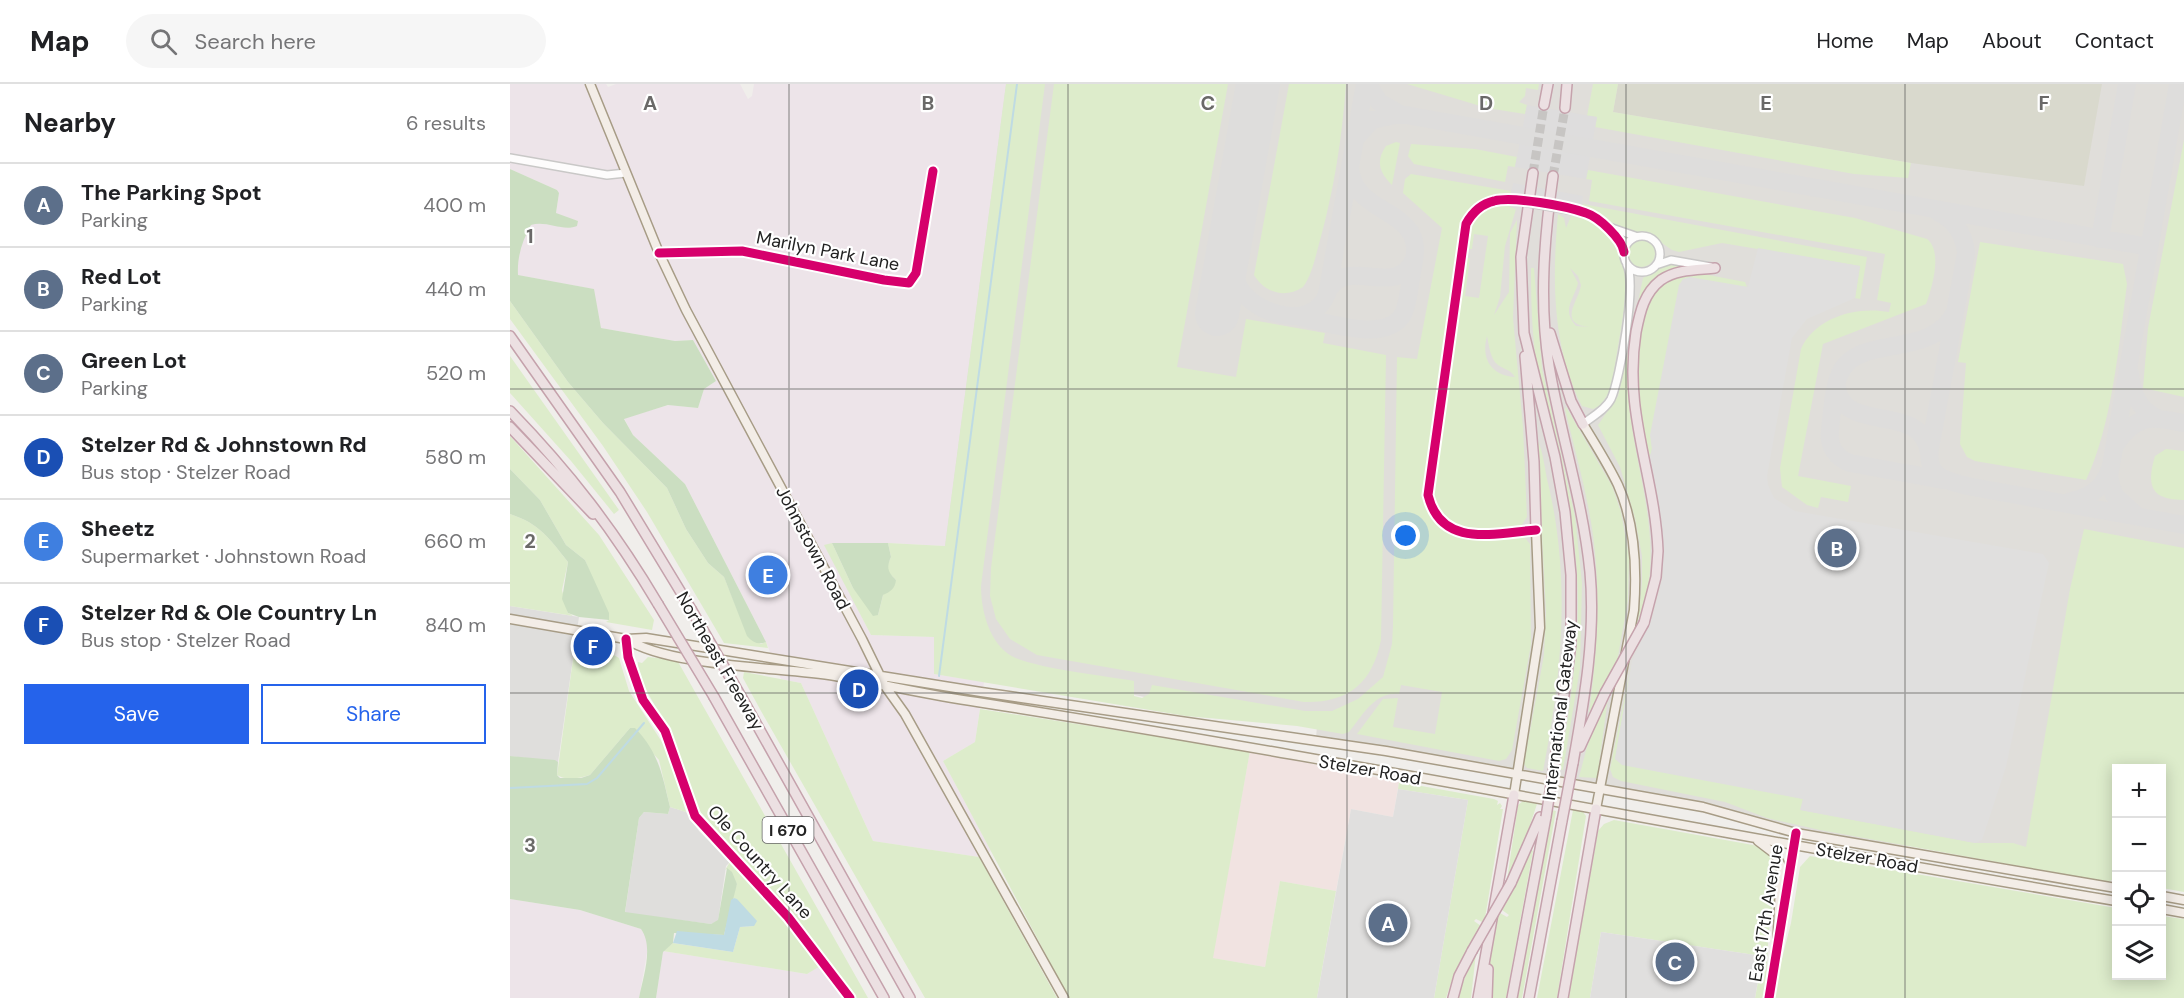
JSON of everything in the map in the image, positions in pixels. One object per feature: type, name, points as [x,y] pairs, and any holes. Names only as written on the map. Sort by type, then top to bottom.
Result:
[{"type":"highway","points":[[1544,105],[1548,84]]},
{"type":"highway","points":[[1564,108],[1567,84]]},
{"type":"highway","name":"International Gateway","points":[[1512,998],[1555,760],[1571,644],[1572,610],[1569,543],[1555,457],[1524,333],[1521,258],[1533,172]]},
{"type":"highway","name":"International Gateway","points":[[1529,998],[1573,763],[1588,667],[1590,574],[1582,511],[1550,368],[1544,307],[1544,237],[1553,176]]},
{"type":"highway","points":[[1573,763],[1605,693],[1644,623],[1656,577],[1658,551],[1632,396],[1633,358],[1640,313],[1645,299],[1662,279],[1678,272],[1715,268]]},
{"type":"highway","points":[[1544,307],[1571,401],[1583,424]]},
{"type":"highway","points":[[1524,333],[1534,462],[1536,530]]},
{"type":"highway","name":"Northeast Freeway","points":[[510,336],[620,492],[743,700],[910,998]]},
{"type":"highway","name":"Northeast Freeway","points":[[510,411],[582,488],[621,544],[714,697],[884,998]]},
{"type":"highway","points":[[510,427],[621,544]]},
{"type":"highway","points":[[1478,998],[1514,795]]},
{"type":"highway","points":[[1563,998],[1596,809]]},
{"type":"highway","points":[[1453,998],[1459,976],[1511,884],[1543,817]]},
{"type":"highway","points":[[1487,998],[1488,948]]},
{"type":"main road","name":"Johnstown Road","points":[[591,84],[659,253],[690,318],[885,686],[905,714],[1064,998]]},
{"type":"main road","points":[[1583,424],[1618,487],[1631,538],[1636,585],[1634,610],[1596,809]]},
{"type":"main road","points":[[1514,795],[1540,628],[1536,530]]},
{"type":"main road","name":"Stelzer Road","points":[[510,619],[626,639],[646,638],[880,673],[1141,716],[1316,739],[1703,807],[1796,832],[2112,887]]},
{"type":"main road","name":"Stelzer Road","points":[[626,639],[644,650],[718,662],[836,676],[2112,900]]},
{"type":"main road","points":[[1750,837],[1766,845],[1775,854],[1781,866],[1777,951]]},
{"type":"main road","points":[[2166,897],[2184,900]]},
{"type":"main road","points":[[2166,910],[2184,913]]},
{"type":"street","points":[[510,158],[607,175],[626,173]]},
{"type":"street","name":"Marilyn Park Lane","points":[[659,253],[742,251],[909,283],[916,273],[933,171]]},
{"type":"street","points":[[1536,530],[1484,534],[1460,532],[1438,519],[1428,495],[1466,224],[1483,205],[1492,201],[1511,200],[1582,212],[1627,235],[1648,237],[1657,244],[1660,255],[1656,265]]},
{"type":"street","points":[[1601,223],[1620,242],[1624,252],[1632,279],[1631,300]]},
{"type":"street","points":[[1624,252],[1627,243],[1640,236]]},
{"type":"street","points":[[1583,424],[1606,406],[1612,398],[1631,300],[1638,279],[1656,265],[1671,260],[1715,268]]},
{"type":"street","points":[[1627,265],[1637,272],[1645,272]]},
{"type":"street","name":"Ole Country Lane","points":[[626,639],[628,657],[642,700],[665,731],[695,816],[788,917],[850,998]]},
{"type":"street","name":"East 17th Avenue","points":[[1769,998],[1796,832]]},
{"type":"shaded area","points":[[510,84],[606,84],[608,87],[616,84],[740,84],[748,99],[752,96],[754,84],[1006,84],[945,546],[888,543],[825,545],[871,635],[935,637],[934,674],[984,682],[975,742],[943,761],[991,851],[979,857],[873,841],[801,683],[781,679],[766,642],[685,484],[633,435],[624,418],[669,405],[698,408],[704,389],[716,381],[693,340],[675,341],[601,328],[593,289],[517,275],[517,261],[523,239],[531,225],[538,223],[571,228],[578,221],[558,216],[556,213],[559,193],[557,190],[510,169]]},
{"type":"shaded area","points":[[1006,84],[2184,84],[2184,887],[2166,790],[2166,764],[2112,764],[2112,875],[2010,857],[1817,836],[1703,807],[1316,739],[1317,725],[1172,703],[1103,688],[1008,675],[936,614]]},
{"type":"shaded area","points":[[1618,84],[2102,84],[2084,186],[1911,163],[1613,112]]},
{"type":"shaded area","points":[[1758,248],[1860,266],[1855,298],[1807,319],[1792,338],[1767,476],[1774,498],[1795,511],[2043,554],[2049,563],[2006,767],[1982,840],[1975,843],[1800,810],[1803,799],[1622,765],[1615,759],[1632,661],[1653,616],[1663,576],[1662,527],[1649,460],[1652,449],[1650,435],[1679,285],[1683,279],[1690,277],[1748,287]]},
{"type":"shaded area","points":[[510,606],[579,617],[558,762],[510,756]]},
{"type":"shaded area","points":[[1250,751],[1399,782],[1393,817],[1351,809],[1336,891],[1280,881],[1265,967],[1212,958]]},
{"type":"shaded area","points":[[1398,789],[1468,800],[1434,998],[1317,998],[1351,809],[1393,817]]},
{"type":"shaded area","points":[[670,807],[686,812],[699,831],[730,862],[726,866],[718,921],[711,924],[625,913],[639,818],[644,812],[668,814]]},
{"type":"shaded area","points":[[510,899],[580,910],[641,929],[646,936],[648,947],[639,998],[510,998]]},
{"type":"shaded area","points":[[1601,932],[1755,955],[1754,968],[1760,969],[1755,998],[1590,998]]},
{"type":"shaded area","points":[[663,951],[807,974],[828,961],[853,998],[656,998]]},
{"type":"green space","points":[[1006,84],[1045,84],[981,586],[982,604],[990,631],[1000,647],[1007,653],[1048,667],[1134,681],[1134,696],[1142,698],[1149,694],[1152,685],[1305,711],[1332,711],[1358,699],[1383,677],[1392,644],[1393,626],[1397,357],[1417,359],[1442,228],[1403,193],[1405,179],[1411,174],[1511,191],[1510,195],[1492,197],[1478,203],[1462,222],[1459,231],[1425,496],[1430,512],[1438,524],[1449,531],[1461,536],[1474,537],[1519,536],[1525,538],[1530,544],[1531,644],[1512,750],[1506,759],[1499,761],[1357,734],[1383,699],[1398,698],[1393,727],[1435,734],[1442,692],[1401,685],[1399,694],[1383,696],[1376,700],[1349,732],[1343,734],[1297,726],[1186,716],[934,674],[934,637],[871,635],[824,545],[832,543],[853,588],[878,615],[883,595],[896,580],[888,572],[891,557],[888,543],[945,546]]},
{"type":"green space","points":[[1054,84],[1228,84],[1177,367],[1236,377],[1246,319],[1325,333],[1323,343],[1386,355],[1381,640],[1377,655],[1364,679],[1356,688],[1345,694],[1333,699],[1304,702],[1037,655],[1010,639],[996,619],[990,596],[991,568]]},
{"type":"green space","points":[[1289,84],[1346,84],[1340,145],[1333,184],[1313,266],[1303,287],[1289,293],[1282,293],[1270,290],[1254,275]]},
{"type":"green space","points":[[1407,84],[1539,84],[1538,90],[1526,88],[1525,96],[1519,102],[1527,105],[1525,114],[1487,108]]},
{"type":"green space","points":[[1593,84],[1618,84],[1613,112],[1911,163],[1908,178],[1854,174],[1595,127],[1597,117],[1587,116]]},
{"type":"green space","points":[[2184,140],[2184,397],[2143,388],[2148,328]]},
{"type":"green space","points":[[1396,142],[1400,143],[1392,185],[1384,176],[1380,162],[1386,146]]},
{"type":"green space","points":[[1411,144],[1475,149],[1517,157],[1515,167],[1508,166],[1505,182],[1414,164],[1408,156]]},
{"type":"green space","points":[[510,169],[557,190],[559,193],[556,213],[578,221],[577,226],[572,227],[531,225],[521,249],[518,275],[594,289],[601,328],[675,341],[693,340],[716,381],[704,389],[698,408],[668,405],[624,419],[633,435],[685,484],[766,642],[756,643],[747,636],[724,577],[708,563],[686,529],[667,488],[603,423],[568,382],[510,301]]},
{"type":"green space","points":[[1588,170],[1855,218],[1927,239],[1932,245],[1935,270],[1926,304],[1823,344],[1798,476],[1851,486],[1848,502],[1821,497],[1818,508],[1807,505],[1782,487],[1780,468],[1801,349],[1816,329],[1838,316],[1864,311],[1889,312],[1891,303],[1877,300],[1885,254],[1589,201],[1592,180],[1586,179]]},
{"type":"green space","points":[[1503,204],[1516,209],[1505,246],[1500,297],[1494,315],[1509,292],[1510,233],[1517,220],[1513,318],[1523,427],[1527,517],[1521,526],[1515,528],[1473,529],[1449,522],[1440,514],[1434,502],[1433,485],[1466,258],[1470,258],[1465,296],[1479,298],[1488,236],[1474,234],[1472,249],[1466,245],[1467,237],[1477,217]],"holes":[[[1487,336],[1495,362],[1515,377],[1499,373],[1489,364],[1485,351]]]},
{"type":"green space","points":[[1583,204],[1867,257],[1860,299],[1855,298],[1860,266],[1722,243],[1679,252],[1672,250],[1649,234],[1629,232],[1614,226],[1582,207]]},
{"type":"green space","points":[[1558,214],[1564,218],[1566,228],[1571,216],[1588,220],[1614,240],[1626,272],[1627,292],[1611,389],[1601,405],[1593,409],[1582,406],[1572,384],[1560,337],[1555,288]],"holes":[[[1570,268],[1578,276],[1581,285],[1572,317],[1580,325],[1590,327],[1576,326],[1569,314],[1578,283]]]},
{"type":"green space","points":[[1641,239],[1651,243],[1655,253],[1651,263],[1641,267],[1631,263],[1627,253],[1631,243]]},
{"type":"green space","points":[[1980,242],[2123,264],[2127,284],[2113,384],[2102,435],[2086,480],[1975,461],[1967,457],[1960,444],[1966,363],[1958,362]]},
{"type":"green space","points":[[1682,263],[1687,266],[1664,275],[1656,282],[1645,304],[1631,343],[1628,382],[1631,421],[1646,502],[1650,542],[1649,582],[1638,622],[1642,556],[1635,518],[1620,467],[1598,425],[1618,396],[1643,278],[1662,266]]},
{"type":"green space","points":[[1531,268],[1534,268],[1542,369],[1575,517],[1582,583],[1580,668],[1563,770],[1559,769],[1576,656],[1577,571],[1567,500],[1536,360],[1532,321]]},
{"type":"green space","points":[[1698,273],[1745,282],[1747,287],[1683,279],[1651,435],[1652,449],[1649,460],[1641,415],[1637,360],[1639,334],[1645,310],[1657,291],[1675,278]]},
{"type":"green space","points":[[510,301],[568,382],[603,423],[667,488],[686,529],[708,563],[724,577],[748,636],[761,644],[766,642],[768,648],[724,643],[647,512],[603,446],[510,319]]},
{"type":"green space","points":[[510,356],[619,510],[614,514],[571,461],[510,393]]},
{"type":"green space","points":[[1566,407],[1612,486],[1621,512],[1629,557],[1628,600],[1617,662],[1589,713],[1597,624],[1597,579],[1588,503]]},
{"type":"green space","points":[[510,436],[599,535],[654,620],[652,630],[606,622],[609,620],[585,560],[566,545],[540,500],[510,469]]},
{"type":"green space","points":[[1537,440],[1555,519],[1562,591],[1559,663],[1543,771],[1527,768],[1524,764],[1544,655],[1546,612]]},
{"type":"green space","points":[[2166,449],[2184,451],[2184,500],[2164,497],[2154,489],[2151,476],[2155,456]]},
{"type":"green space","points":[[510,469],[540,500],[566,545],[585,560],[609,613],[609,620],[579,617],[568,613],[562,599],[568,562],[537,527],[510,514]]},
{"type":"green space","points":[[510,514],[537,527],[568,562],[562,590],[568,613],[574,616],[510,606]]},
{"type":"green space","points":[[2084,529],[2184,548],[2184,892],[2166,889],[2166,764],[2112,764],[2112,880],[2108,882],[1820,830],[1767,818],[1725,802],[1621,781],[1613,777],[1610,769],[1632,661],[1615,759],[1803,799],[1801,810],[1975,843],[2013,843],[2026,847],[2070,589]]},
{"type":"green space","points":[[832,543],[888,543],[891,557],[889,570],[896,580],[892,590],[883,595],[878,615],[873,616],[853,588]]},
{"type":"green space","points":[[575,645],[604,649],[619,658],[629,691],[669,753],[686,812],[670,807],[659,760],[630,728],[590,775],[569,778],[557,775]]},
{"type":"green space","points":[[648,657],[677,660],[868,998],[853,998],[793,918],[697,812],[687,789],[670,733],[638,675],[638,662],[642,663]]},
{"type":"green space","points":[[744,672],[801,683],[873,841],[979,857],[1057,998],[925,998],[761,711],[743,678]]},
{"type":"green space","points":[[1608,698],[1597,778],[1579,777],[1591,732]]},
{"type":"green space","points":[[980,709],[1250,751],[1213,958],[1265,967],[1280,881],[1336,891],[1317,998],[1069,998],[943,761],[975,742]]},
{"type":"green space","points":[[630,728],[635,728],[655,755],[670,807],[668,814],[644,812],[639,818],[625,912],[711,924],[718,920],[727,868],[732,872],[737,884],[724,935],[674,933],[673,943],[663,952],[656,998],[639,998],[647,953],[645,936],[641,929],[580,910],[510,899],[510,756],[555,760],[558,762],[557,775],[560,778],[581,778],[590,775]]},
{"type":"green space","points":[[1399,782],[1494,799],[1498,801],[1497,805],[1500,803],[1502,806],[1500,809],[1503,809],[1485,918],[1482,922],[1476,919],[1474,921],[1481,926],[1454,974],[1446,998],[1434,998],[1468,800],[1398,789]]},
{"type":"green space","points":[[1523,801],[1537,804],[1507,880],[1518,805]]},
{"type":"green space","points":[[1552,810],[1556,811],[1522,998],[1515,998]]},
{"type":"green space","points":[[1573,810],[1583,812],[1586,816],[1557,998],[1537,998]]},
{"type":"green space","points":[[1614,820],[1753,845],[1770,855],[1775,861],[1777,876],[1775,904],[1773,904],[1769,927],[1764,998],[1755,998],[1760,970],[1754,968],[1755,955],[1601,932],[1590,998],[1568,998],[1598,831],[1604,824]]},
{"type":"green space","points":[[1531,849],[1533,851],[1506,998],[1490,998],[1490,954],[1493,932],[1500,913],[1507,917],[1509,915],[1502,910]]},
{"type":"green space","points":[[1810,856],[2112,907],[2112,980],[2166,980],[2166,917],[2184,919],[2184,998],[1772,998],[1791,923],[1800,867]]},
{"type":"green space","points":[[730,862],[764,896],[822,965],[807,974],[663,951],[673,943],[733,952],[740,927],[754,926],[734,898],[731,900],[737,884],[727,869],[725,870]]},
{"type":"green space","points":[[1476,953],[1471,998],[1456,998]]},
{"type":"water","points":[[734,898],[757,921],[754,926],[740,927],[733,952],[673,943],[677,931],[724,935],[731,900]]},
{"type":"pier","points":[[1527,105],[1597,117],[1586,179],[1515,167]]},
{"type":"pier","points":[[1513,183],[1583,196],[1580,217],[1509,204]]},
{"type":"waterway","points":[[939,676],[1017,84]]},
{"type":"waterway","points":[[510,788],[587,784],[597,778],[644,723]]},
{"type":"taxiway","points":[[1229,249],[1237,283],[1243,293],[1263,308],[1287,316],[1311,312],[1320,305],[1327,294],[1365,84]]},
{"type":"taxiway","points":[[1368,84],[1379,102],[1400,114],[2149,247]]},
{"type":"taxiway","points":[[2100,239],[2127,84]]},
{"type":"taxiway","points":[[2136,515],[2114,495],[2109,477],[2178,84]]},
{"type":"taxiway","points":[[1355,139],[1372,120],[1400,114]]},
{"type":"taxiway","points":[[1299,317],[1355,329],[1370,329],[1384,328],[1395,323],[1405,310],[1415,256],[1413,238],[1403,224],[1366,199],[1353,181],[1350,168]]},
{"type":"taxiway","points":[[1938,212],[1958,228],[1966,253],[1930,448],[1929,457],[1934,471],[1944,479],[1967,486],[2184,525]]},
{"type":"taxiway","points":[[1327,293],[1335,282],[1346,277],[1395,276],[1406,271],[1414,259]]},
{"type":"taxiway","points":[[1943,480],[1850,463],[1834,451],[1830,442],[1830,431],[1837,382],[1843,368],[1853,358],[1866,352],[1931,336],[1945,326],[1955,312]]},
{"type":"taxiway","points":[[2130,374],[2133,388],[2141,405],[2157,418]]},
{"type":"taxiway","points":[[1837,388],[1843,402],[1854,411],[1899,422],[1913,428],[1924,438],[1929,454]]},
{"type":"taxiway","points":[[2116,444],[2138,422],[2162,419],[2184,423]]},
{"type":"taxiway","points":[[2068,502],[2093,492],[2106,478],[2109,471]]},
{"type":"runway","points":[[1217,314],[1258,84]]},
{"type":"tunnel","points":[[1533,173],[1544,105]]},
{"type":"tunnel","points":[[1553,176],[1565,108]]},
{"type":"cycle path","points":[[659,253],[742,251],[909,283],[916,273],[933,171]]},
{"type":"cycle path","points":[[1536,530],[1487,534],[1457,531],[1445,524],[1435,512],[1428,495],[1466,224],[1477,209],[1494,201],[1514,200],[1566,207],[1597,219],[1615,235],[1624,252]]},
{"type":"cycle path","points":[[626,639],[628,657],[643,700],[665,731],[695,816],[788,917],[850,998]]},
{"type":"cycle path","points":[[1769,998],[1796,833]]},
{"type":"place","name":"Red Lot","points":[[1837,548]]},
{"type":"place","name":"Sheetz","points":[[768,575]]},
{"type":"place","name":"Stelzer Rd & Ole Country Ln","points":[[593,646]]},
{"type":"place","name":"Stelzer Rd & Johnstown Rd","points":[[859,689]]},
{"type":"place","name":"The Parking Spot","points":[[1388,923]]},
{"type":"place","name":"Green Lot","points":[[1675,962]]}]
